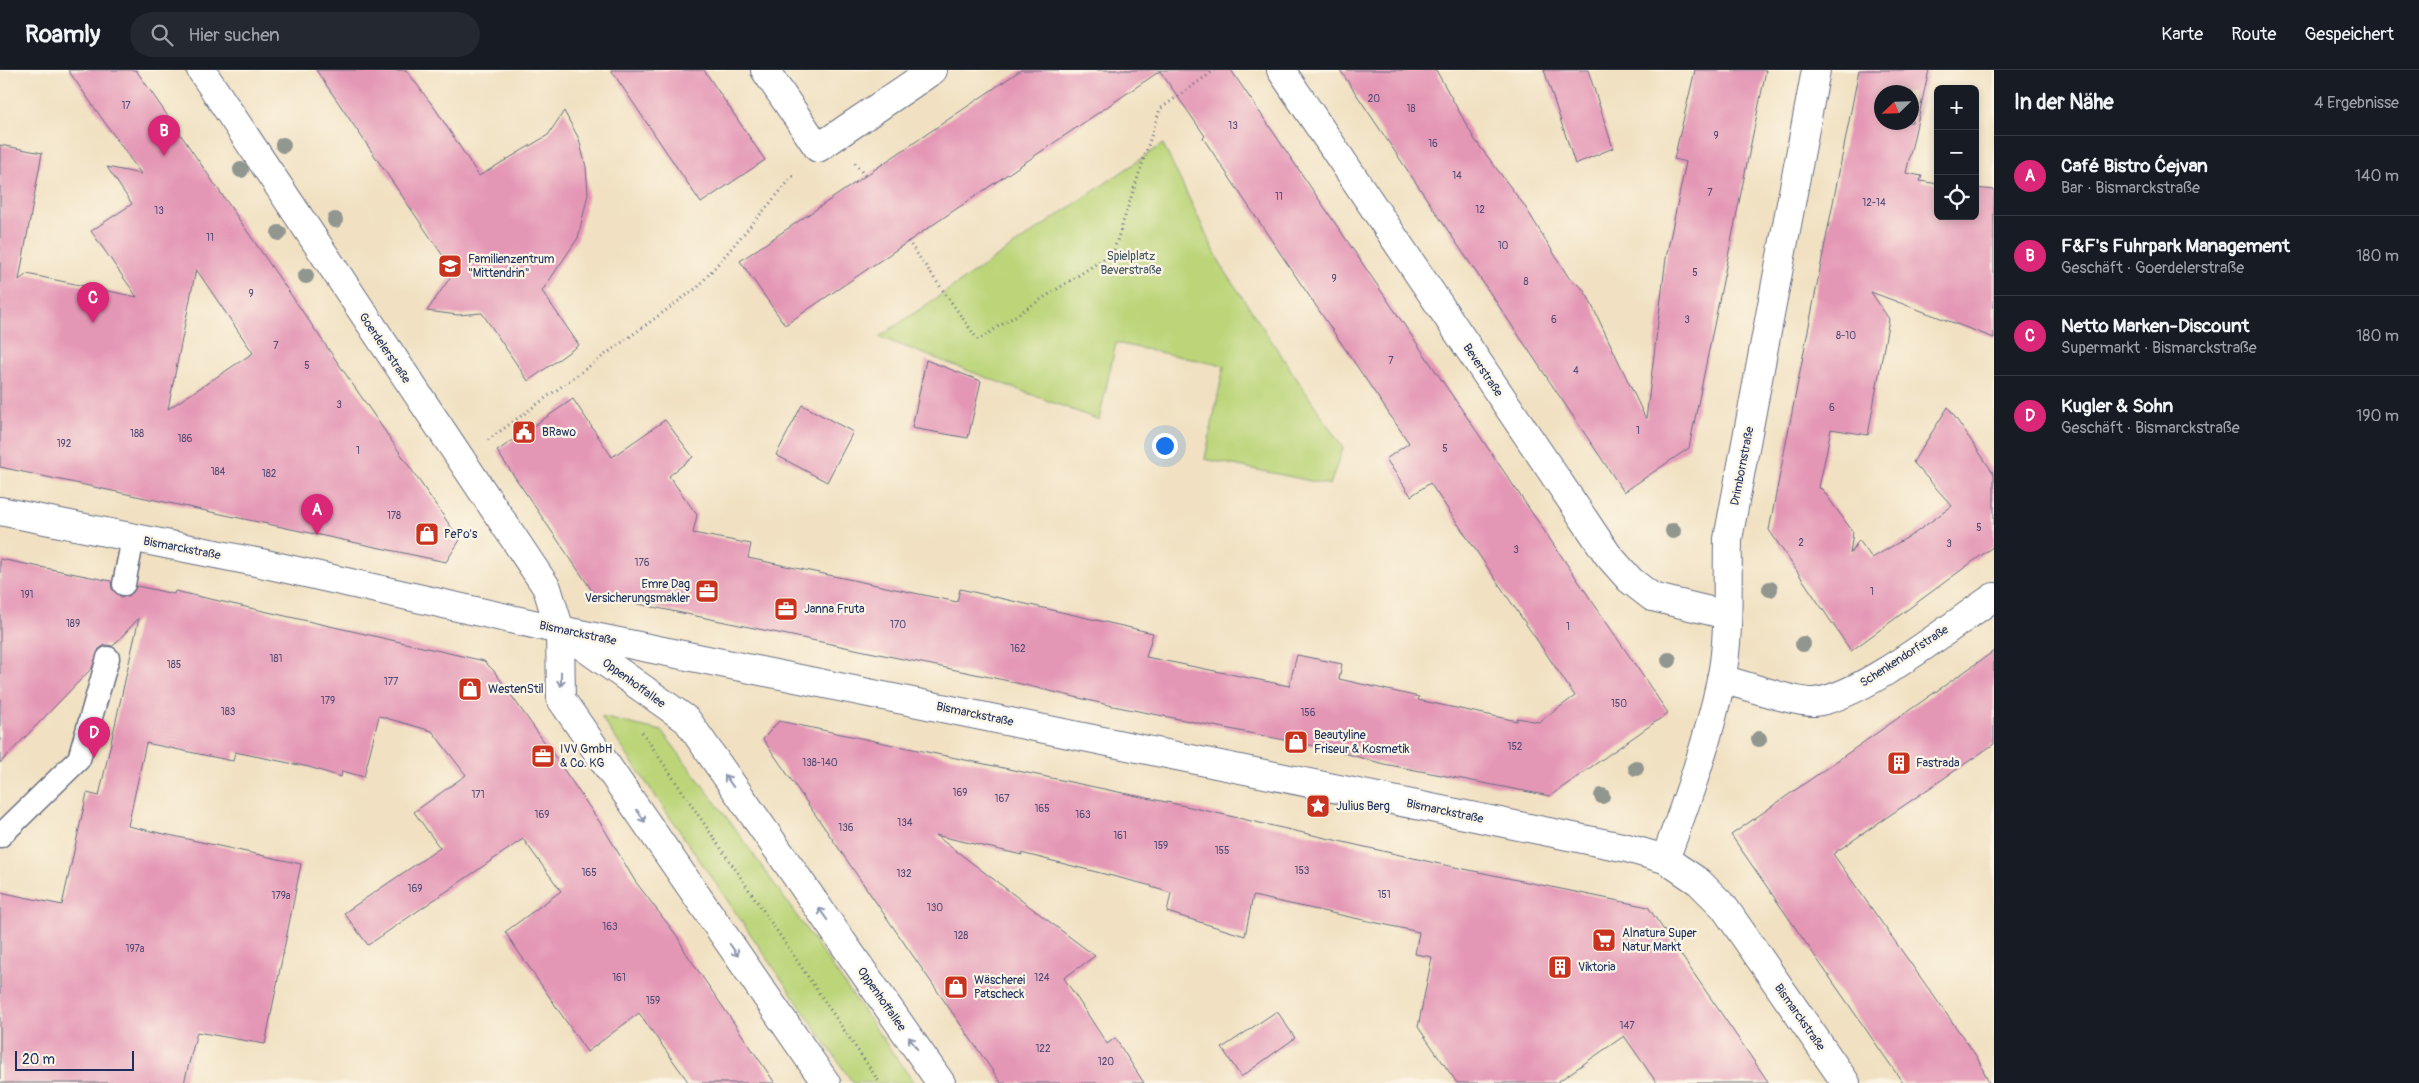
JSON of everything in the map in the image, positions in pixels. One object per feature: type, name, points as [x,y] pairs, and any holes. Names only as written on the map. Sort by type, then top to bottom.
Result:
[{"type":"street","name":"Goerdelerstraße","points":[[201,70],[548,588],[560,630]]},
{"type":"street","points":[[765,70],[818,148],[933,70]]},
{"type":"street","name":"Beverstraße","points":[[1282,70],[1608,555],[1630,580],[1652,597],[1726,615]]},
{"type":"street","name":"Drimbornstraße","points":[[1665,859],[1692,788],[1721,679],[1726,615],[1728,539],[1816,70]]},
{"type":"street","name":"Bismarckstraße","points":[[0,511],[261,563],[560,630],[1627,848],[1665,859],[1699,882],[1724,907],[1846,1083]]},
{"type":"street","name":"Schenkendorfstraße","points":[[1721,679],[1812,702],[1834,698],[1877,676],[1994,597]]},
{"type":"street","points":[[560,630],[561,698],[826,1083]]},
{"type":"street","name":"Oppenhoffallee","points":[[560,630],[686,720],[941,1083]]},
{"type":"lane","points":[[124,584],[133,538]]},
{"type":"lane","points":[[0,836],[79,759],[108,658]]},
{"type":"path","points":[[908,241],[978,340],[1113,253],[1160,109],[1215,70]]},
{"type":"path","points":[[462,460],[698,287],[818,148]]},
{"type":"path","points":[[639,728],[880,1083]]},
{"type":"green space","name":"Spielplatz Beverstraße","points":[[1163,144],[1221,265],[1343,448],[1330,485],[1205,459],[1224,366],[1116,343],[1099,420],[879,337]]},
{"type":"green space","points":[[601,717],[662,731],[739,834],[914,1083],[853,1083]]},
{"type":"building","points":[[68,70],[136,70],[460,540],[446,562],[0,467],[0,145],[42,153],[19,280],[27,274],[137,297],[91,231],[132,204],[107,167],[141,174]],"holes":[[[196,269],[253,353],[168,409]]]},
{"type":"building","points":[[316,70],[406,70],[436,110],[479,176],[548,135],[564,111],[579,139],[586,167],[588,194],[578,238],[542,291],[579,345],[528,381],[482,313],[458,315],[427,311],[454,272]]},
{"type":"building","points":[[611,70],[704,70],[765,160],[701,203]]},
{"type":"building","points":[[1021,70],[1231,70],[1668,713],[1550,796],[1384,764],[1325,748],[1108,705],[1004,680],[595,595],[497,451],[573,399],[612,457],[665,420],[693,457],[669,476],[697,515],[693,533],[751,544],[748,558],[957,602],[960,589],[1153,633],[1146,657],[1289,686],[1297,655],[1342,664],[1339,679],[1419,697],[1418,700],[1517,721],[1517,718],[1539,722],[1575,696],[1430,483],[1411,496],[1386,459],[1409,443],[1203,138],[1205,136],[1160,71],[785,325],[740,261]]},
{"type":"building","points":[[1340,70],[1436,70],[1475,140],[1524,205],[1569,278],[1582,288],[1588,297],[1646,419],[1666,258],[1686,162],[1674,159],[1695,70],[1766,70],[1689,448],[1624,492]]},
{"type":"building","points":[[1544,70],[1588,70],[1613,148],[1575,164]]},
{"type":"building","points":[[1859,70],[1929,70],[1919,115],[1919,85],[1874,85],[1874,130],[1916,130],[1906,173],[1922,176],[1920,181],[1934,183],[1934,220],[1979,220],[1979,188],[1994,190],[1994,338],[1871,292],[1889,319],[1868,435],[1831,429],[1819,488],[1822,489],[1853,532],[1850,554],[1859,540],[1872,558],[1915,533],[1952,506],[1913,462],[1948,407],[1994,474],[1994,546],[1851,651],[1769,530]]},
{"type":"building","points":[[926,360],[981,381],[968,438],[912,428]]},
{"type":"building","points":[[802,405],[853,432],[827,482],[776,455]]},
{"type":"building","points":[[0,559],[111,581],[112,589],[121,597],[129,596],[137,586],[174,594],[175,591],[484,661],[494,671],[560,764],[603,827],[635,881],[677,936],[686,953],[775,1083],[689,1083],[639,1013],[587,1052],[505,932],[561,891],[523,839],[368,945],[344,913],[440,848],[414,812],[466,775],[432,731],[379,716],[364,777],[342,771],[341,777],[309,767],[235,752],[233,761],[146,743],[128,826],[301,864],[265,1044],[197,1032],[184,1083],[0,1083],[0,892],[62,905],[87,793],[99,796],[139,618],[113,646],[105,645],[99,649],[92,668],[0,763]]},
{"type":"building","points":[[1994,651],[1994,744],[1833,854],[1977,1057],[1989,1083],[1903,1083],[1731,835]]},
{"type":"building","points":[[779,721],[1190,807],[1435,863],[1648,907],[1769,1083],[1657,1083],[1624,1036],[1556,1083],[1457,1083],[1418,1027],[1432,957],[1415,954],[1419,932],[1253,896],[1245,936],[1167,912],[1171,893],[1152,886],[1021,853],[1022,855],[935,835],[1095,956],[1064,978],[1107,1044],[1115,1038],[1144,1083],[1001,1083],[763,739]]},
{"type":"building","points":[[1277,1011],[1295,1038],[1241,1077],[1222,1048]]},
{"type":"place","name":"F&F's Fuhrpark Management","points":[[164,156]]},
{"type":"place","name":"Familienzentrum \"Mittendrin\"","points":[[450,266]]},
{"type":"place","name":"Netto Marken-Discount","points":[[93,323]]},
{"type":"place","name":"BRawo","points":[[524,432]]},
{"type":"place","name":"PePo's","points":[[427,534]]},
{"type":"place","name":"Café Bistro Ćejvan","points":[[317,535]]},
{"type":"place","name":"Emre Dag Versicherungsmakler","points":[[707,591]]},
{"type":"place","name":"Janna Fruta","points":[[786,609]]},
{"type":"place","name":"WestenStil","points":[[470,689]]},
{"type":"place","name":"Beautyline Friseur & Kosmetik","points":[[1296,742]]},
{"type":"place","name":"IVV GmbH & Co. KG","points":[[543,756]]},
{"type":"place","name":"Kugler & Sohn","points":[[94,758]]},
{"type":"place","name":"Fastrada","points":[[1899,763]]},
{"type":"place","name":"Julius Berg","points":[[1318,806]]},
{"type":"place","name":"Alnatura Super Natur Markt","points":[[1604,940]]},
{"type":"place","name":"Viktoria","points":[[1560,967]]},
{"type":"place","name":"Wäscherei Patscheck","points":[[956,987]]}]
